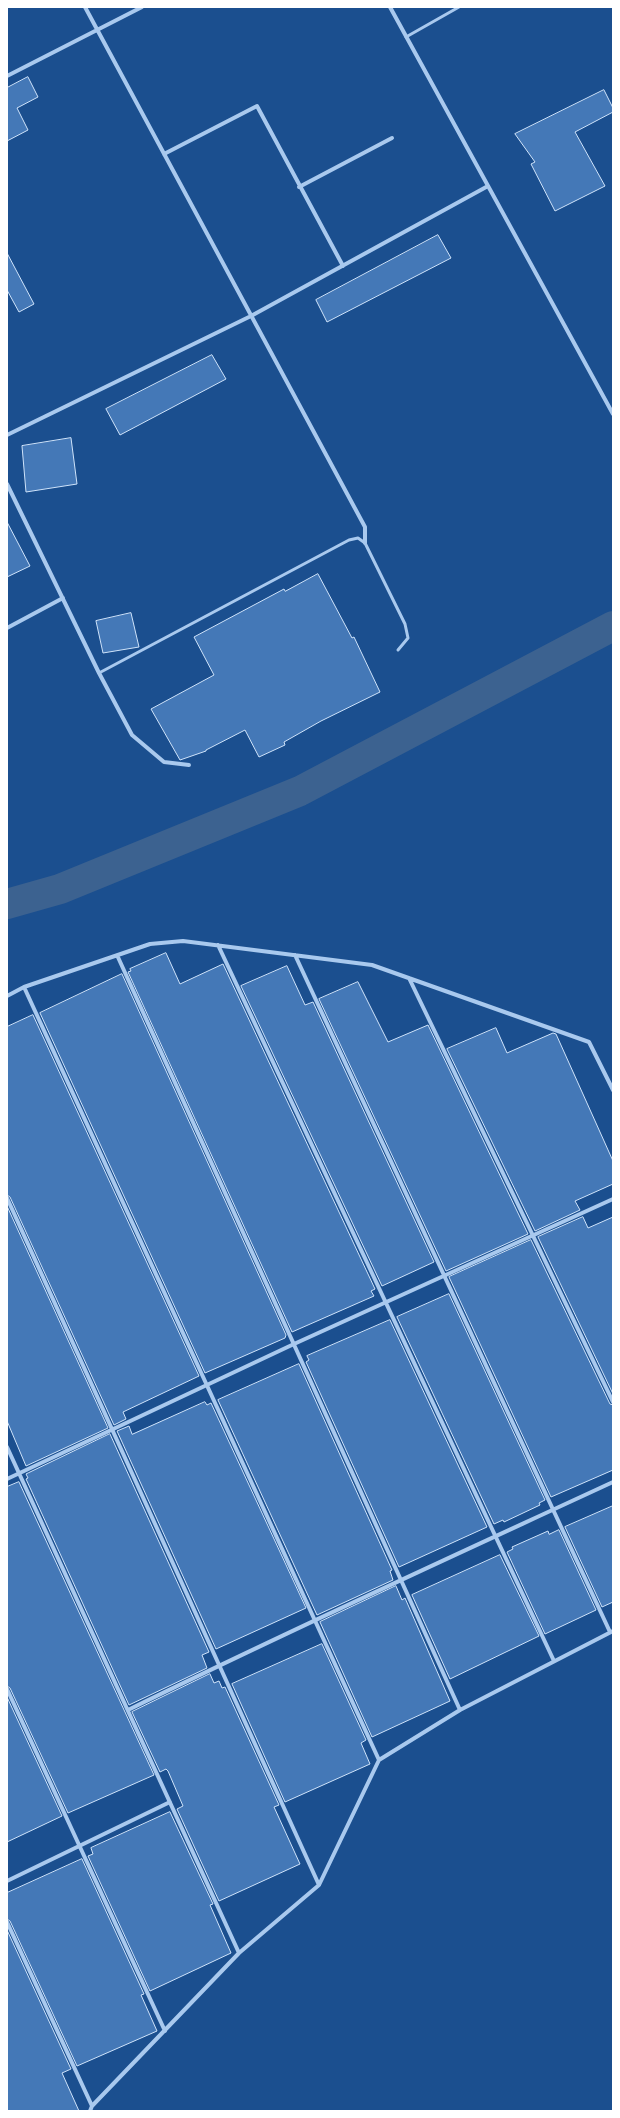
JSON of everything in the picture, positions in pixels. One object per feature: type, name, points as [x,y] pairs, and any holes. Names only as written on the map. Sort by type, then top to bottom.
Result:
[{"type":"street","points":[[85,7],[365,527],[365,543]]},
{"type":"street","points":[[7,76],[142,7]]},
{"type":"street","points":[[390,7],[613,414]]},
{"type":"street","points":[[164,154],[257,106],[299,187],[343,266]]},
{"type":"street","points":[[299,187],[392,138]]},
{"type":"street","points":[[7,435],[251,316],[488,186]]},
{"type":"street","points":[[7,484],[99,673],[132,735],[164,762],[189,765]]},
{"type":"street","points":[[7,628],[63,598]]},
{"type":"street","points":[[7,996],[24,987],[150,944],[184,941],[372,965],[589,1042],[613,1090]]},
{"type":"street","points":[[218,945],[554,1661]]},
{"type":"street","points":[[90,2111],[92,2106],[239,1953],[319,1885],[379,1760],[460,1710],[611,1631],[553,1510],[295,955]]},
{"type":"street","points":[[117,956],[460,1710]]},
{"type":"street","points":[[409,978],[613,1402]]},
{"type":"street","points":[[24,987],[379,1760]]},
{"type":"street","points":[[7,1198],[319,1885]]},
{"type":"street","points":[[7,1480],[294,1344],[613,1199]]},
{"type":"street","points":[[7,1447],[239,1953]]},
{"type":"street","points":[[128,1710],[315,1619],[401,1581],[613,1482]]},
{"type":"street","points":[[7,1689],[165,2031]]},
{"type":"street","points":[[7,1881],[80,1847],[170,1802]]},
{"type":"street","points":[[7,1922],[92,2106]]},
{"type":"lane","points":[[406,37],[459,7]]},
{"type":"lane","points":[[99,673],[349,540],[358,538],[365,543],[405,624],[408,638],[398,650]]},
{"type":"building","points":[[28,77],[38,97],[17,108],[28,130],[7,141],[7,88]]},
{"type":"building","points":[[604,90],[613,108],[613,112],[575,132],[605,186],[555,211],[531,164],[535,162],[515,134]]},
{"type":"building","points":[[438,235],[451,258],[327,322],[316,300]]},
{"type":"building","points":[[7,253],[34,304],[19,312],[7,290]]},
{"type":"building","points":[[212,355],[226,379],[120,435],[106,409]]},
{"type":"building","points":[[71,438],[77,484],[26,492],[22,446]]},
{"type":"building","points":[[7,522],[30,566],[7,577]]},
{"type":"building","points":[[318,574],[352,638],[354,637],[380,692],[321,721],[284,742],[285,745],[259,757],[245,730],[206,751],[180,760],[151,709],[214,675],[194,637],[284,589],[285,591]]},
{"type":"building","points":[[131,613],[139,647],[103,653],[96,621]]},
{"type":"building","points":[[166,953],[180,984],[223,964],[375,1289],[371,1291],[374,1296],[292,1332],[128,972],[131,971],[130,969]]},
{"type":"building","points":[[287,966],[305,1005],[313,1002],[434,1262],[382,1286],[241,986]]},
{"type":"building","points":[[122,974],[286,1335],[285,1338],[205,1373],[40,1013]]},
{"type":"building","points":[[358,982],[388,1042],[428,1025],[528,1234],[446,1271],[319,999]]},
{"type":"building","points":[[33,1015],[199,1376],[123,1412],[126,1419],[114,1425],[10,1197],[7,1195],[7,1027]]},
{"type":"building","points":[[496,1028],[507,1053],[553,1033],[556,1034],[613,1161],[613,1184],[575,1201],[580,1210],[535,1231],[447,1049]]},
{"type":"building","points":[[7,1206],[108,1428],[26,1466],[7,1421]]},
{"type":"building","points":[[583,1217],[588,1228],[613,1217],[613,1394],[538,1237]]},
{"type":"building","points":[[531,1240],[610,1404],[613,1405],[613,1470],[551,1497],[449,1277]]},
{"type":"building","points":[[449,1294],[545,1500],[539,1503],[540,1505],[504,1522],[503,1520],[494,1524],[397,1317]]},
{"type":"building","points":[[390,1320],[487,1527],[399,1567],[306,1362],[309,1360],[307,1356]]},
{"type":"building","points":[[299,1364],[392,1570],[390,1571],[393,1580],[317,1615],[218,1400]]},
{"type":"building","points":[[205,1402],[207,1405],[211,1403],[306,1608],[216,1649],[117,1431],[129,1426],[132,1434]]},
{"type":"building","points":[[110,1434],[209,1652],[202,1655],[207,1668],[129,1705],[26,1479],[28,1478],[26,1474]]},
{"type":"building","points":[[19,1482],[154,1775],[68,1813],[10,1688],[7,1686],[7,1487]]},
{"type":"building","points":[[613,1506],[613,1602],[602,1607],[565,1527]]},
{"type":"building","points":[[559,1530],[596,1610],[545,1634],[507,1552],[513,1549],[512,1547],[548,1531],[549,1534]]},
{"type":"building","points":[[500,1555],[539,1636],[450,1679],[412,1595]]},
{"type":"building","points":[[396,1586],[402,1600],[405,1598],[450,1701],[372,1737],[320,1622]]},
{"type":"building","points":[[322,1644],[366,1740],[361,1743],[370,1764],[285,1802],[232,1684]]},
{"type":"building","points":[[210,1674],[214,1683],[219,1681],[222,1688],[225,1687],[279,1805],[274,1807],[300,1864],[219,1901],[177,1809],[183,1806],[168,1771],[166,1769],[160,1772],[132,1712]]},
{"type":"building","points":[[7,1697],[62,1816],[7,1842]]},
{"type":"building","points":[[170,1812],[213,1904],[210,1905],[231,1953],[150,1991],[88,1856],[93,1854],[91,1848]]},
{"type":"building","points":[[82,1859],[144,1994],[141,1995],[157,2031],[77,2066],[10,1921],[7,1919],[7,1893]]},
{"type":"building","points":[[7,1930],[71,2069],[62,2073],[79,2111],[7,2111]]},
{"type":"waterway","points":[[7,904],[60,889],[300,791],[613,626]]}]
